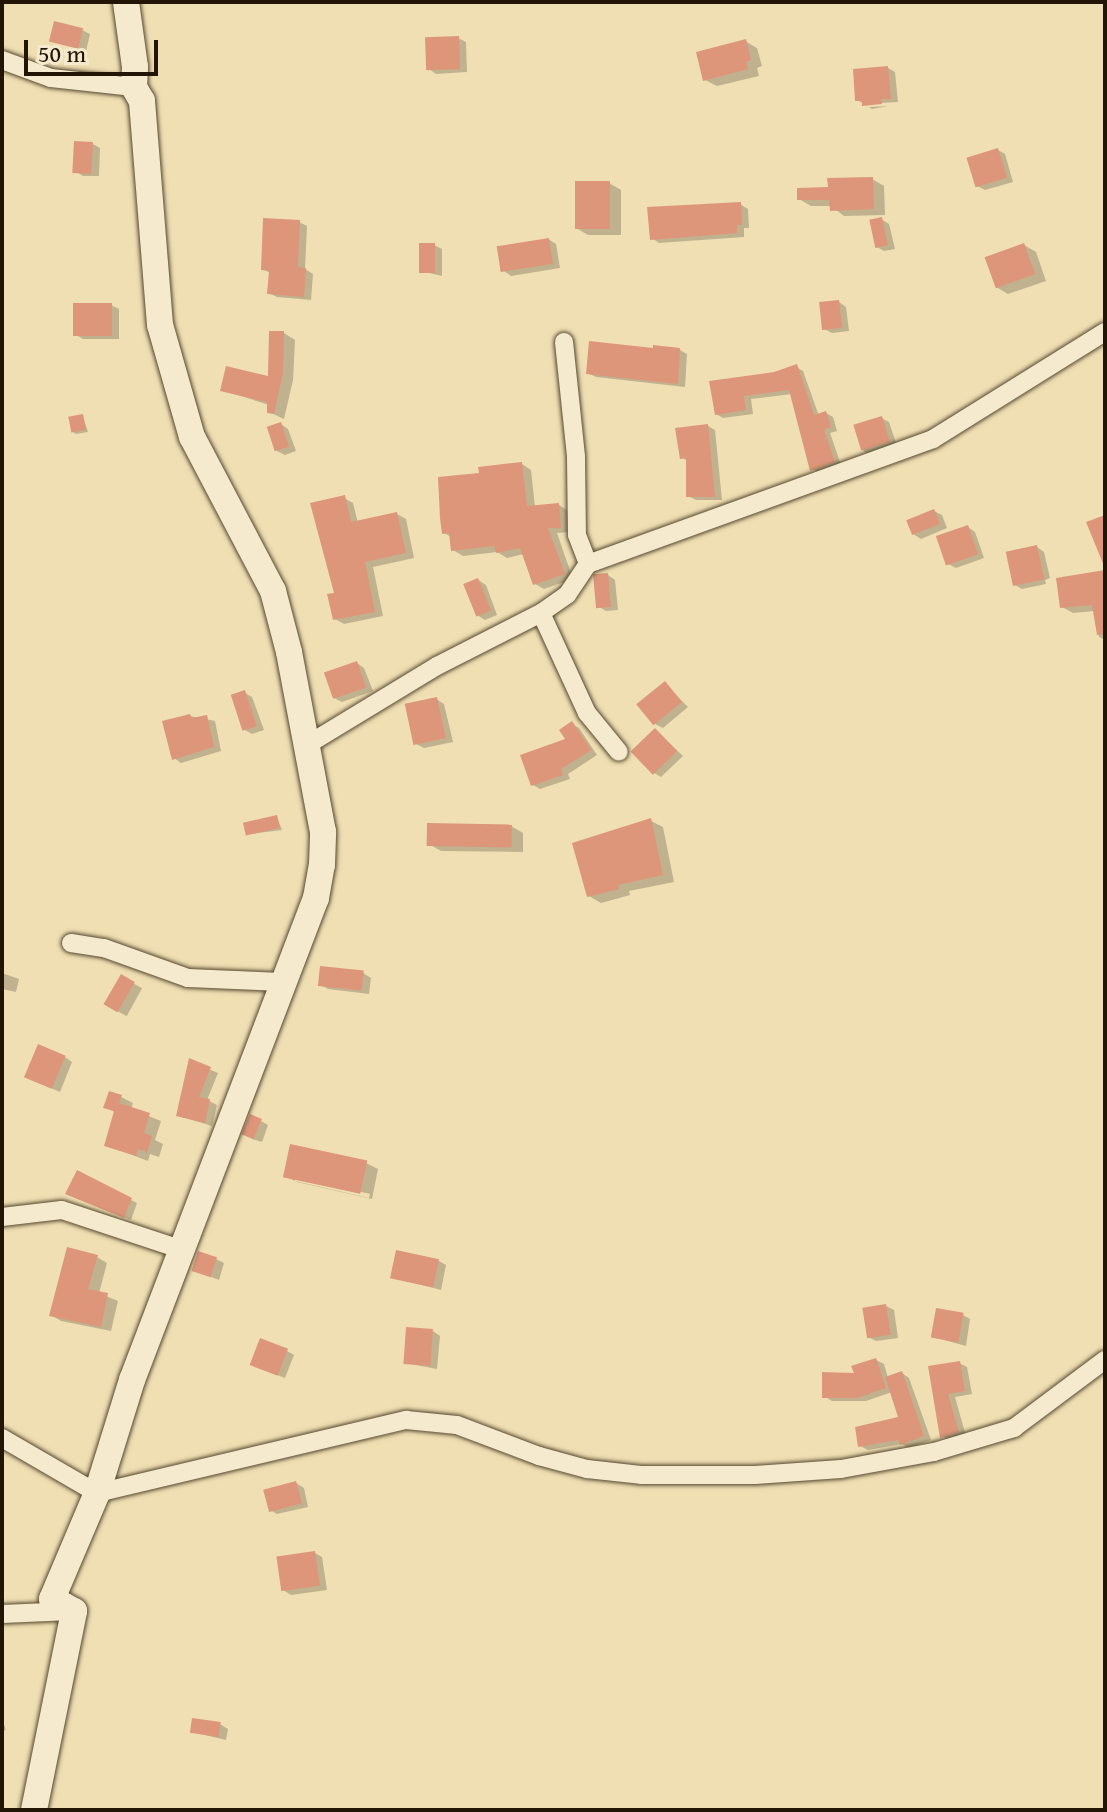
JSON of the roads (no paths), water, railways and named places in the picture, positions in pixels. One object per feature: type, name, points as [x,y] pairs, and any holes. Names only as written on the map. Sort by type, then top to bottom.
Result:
[{"type":"street","points":[[74,1611],[52,1599],[97,1493],[132,1380],[316,898],[322,865],[323,832],[273,591],[192,437],[160,325],[142,101],[134,87],[135,67],[126,2]]},
{"type":"street","points":[[2,60],[51,78],[134,87]]},
{"type":"street","points":[[307,745],[437,666],[541,613],[567,595],[588,564],[933,439],[1105,332]]},
{"type":"street","points":[[564,342],[576,457],[577,535],[588,564]]},
{"type":"street","points":[[541,613],[587,713],[619,752]]},
{"type":"street","points":[[71,943],[104,948],[188,978],[282,982]]},
{"type":"street","points":[[2,1217],[62,1210],[183,1250]]},
{"type":"street","points":[[2,1438],[97,1493],[406,1420],[457,1425],[539,1456],[587,1469],[641,1475],[727,1475],[841,1469],[934,1452],[1014,1428],[1105,1360]]},
{"type":"street","points":[[2,1614],[74,1611]]},
{"type":"street","points":[[34,1810],[74,1611]]}]
